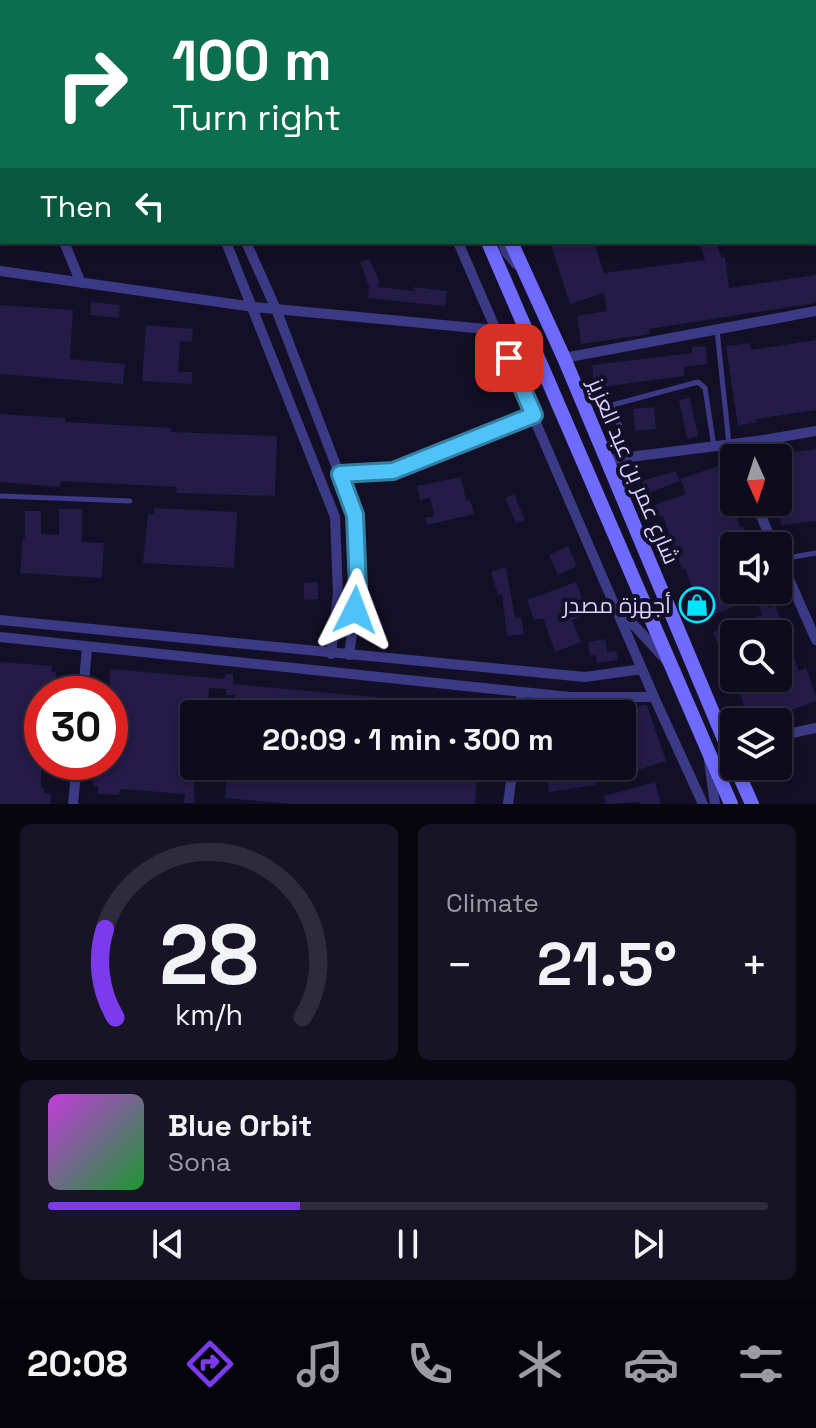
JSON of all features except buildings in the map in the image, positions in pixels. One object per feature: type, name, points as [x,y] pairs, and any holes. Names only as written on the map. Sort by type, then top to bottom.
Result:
[{"type":"main road","points":[[489,244],[731,804]]},
{"type":"main road","name":"شارع عمر بن عبد العزيز","points":[[512,244],[564,358],[720,723]]},
{"type":"main road","points":[[682,690],[698,712],[712,743],[720,747]]},
{"type":"main road","name":"شارع عمر بن عبد العزيز","points":[[742,780],[752,804]]},
{"type":"street","points":[[65,244],[81,283]]},
{"type":"street","points":[[227,244],[335,517],[338,593],[331,654]]},
{"type":"street","points":[[247,244],[276,309],[355,515],[358,588],[349,655]]},
{"type":"street","points":[[459,244],[703,804]]},
{"type":"street","points":[[503,244],[523,271]]},
{"type":"street","points":[[0,271],[254,307],[496,330]]},
{"type":"street","points":[[564,358],[816,311]]},
{"type":"street","points":[[340,474],[393,471],[534,415]]},
{"type":"street","points":[[735,444],[816,431]]},
{"type":"street","points":[[604,455],[720,446]]},
{"type":"street","points":[[792,583],[812,622],[816,640]]},
{"type":"street","points":[[616,605],[670,665]]},
{"type":"street","points":[[0,620],[585,677],[642,669]]},
{"type":"street","points":[[0,637],[570,697],[654,697]]},
{"type":"street","points":[[85,676],[87,647]]},
{"type":"street","points":[[521,700],[522,692]]},
{"type":"street","points":[[792,733],[816,728]]},
{"type":"street","points":[[707,748],[715,804]]},
{"type":"street","points":[[73,804],[75,780]]},
{"type":"street","points":[[508,804],[511,780]]},
{"type":"lane","points":[[717,329],[729,444]]},
{"type":"lane","points":[[576,388],[612,405],[698,382],[705,388],[714,447]]},
{"type":"lane","points":[[604,455],[620,434],[612,405]]},
{"type":"lane","points":[[0,496],[130,501]]},
{"type":"lane","points":[[792,556],[816,553]]},
{"type":"place","name":"أجهزة مصدر","points":[[697,605]]},
{"type":"route","points":[[355,610],[358,588],[355,515],[340,474],[393,471],[534,415],[509,358]]}]
